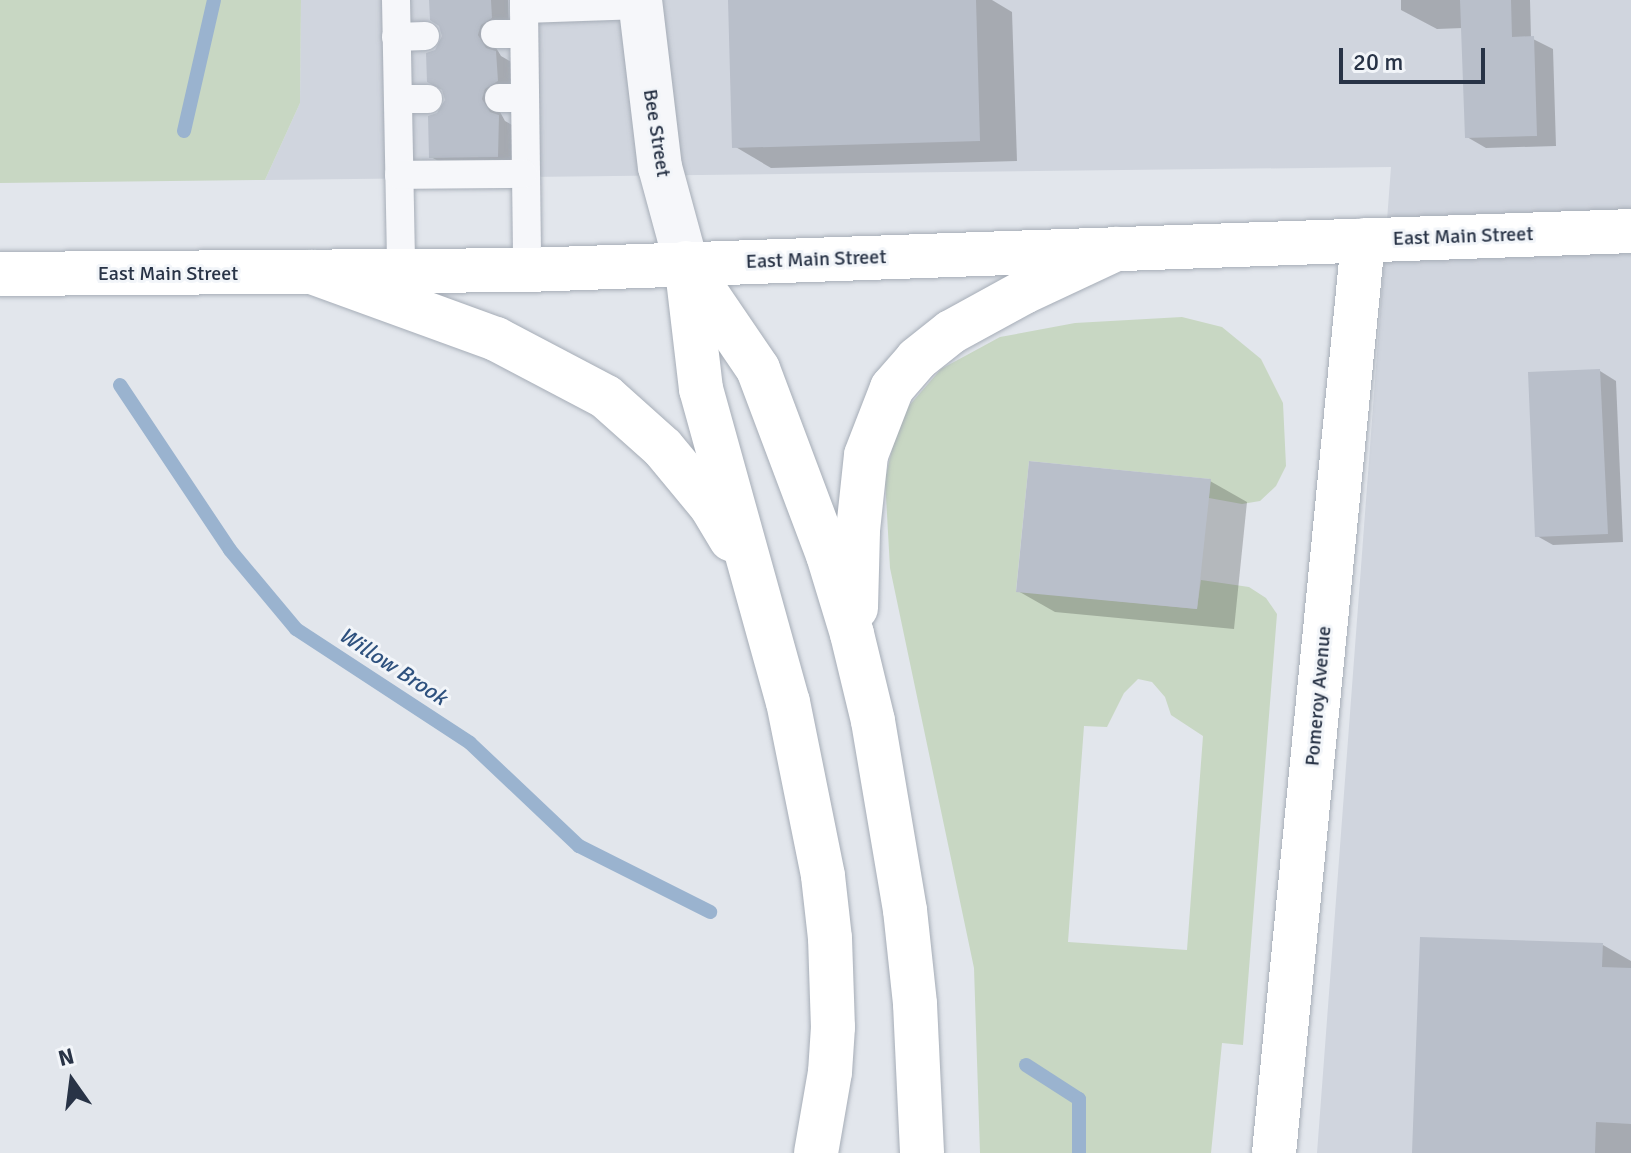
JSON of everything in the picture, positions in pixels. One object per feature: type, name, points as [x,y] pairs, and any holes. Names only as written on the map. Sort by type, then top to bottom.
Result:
[{"type":"main road","name":"East Main Street","points":[[0,274],[527,270],[1631,231]]},
{"type":"main road","name":"Pomeroy Avenue","points":[[1274,1153],[1363,240]]},
{"type":"main road","points":[[860,666],[856,589],[862,481],[874,428],[892,388],[917,359],[951,332],[1024,292],[1116,249]]},
{"type":"main road","points":[[686,263],[701,389],[754,575],[804,770],[830,938],[830,1072],[816,1153]]},
{"type":"main road","points":[[686,263],[758,369],[828,555],[860,666],[891,816],[905,910],[915,1004],[922,1153]]},
{"type":"main road","points":[[312,272],[496,339],[606,397],[644,429],[684,472],[711,506],[754,575]]},
{"type":"street","name":"Bee Street","points":[[641,2],[660,167],[686,263]]},
{"type":"lane","points":[[396,0],[401,272]]},
{"type":"lane","points":[[527,270],[523,174],[511,98],[516,19],[641,2]]},
{"type":"lane","points":[[396,37],[425,36]]},
{"type":"lane","points":[[399,99],[428,99]]},
{"type":"lane","points":[[399,175],[523,174]]},
{"type":"shaded area","points":[[301,0],[1631,0],[1631,1153],[1317,1153],[1391,167],[265,180],[300,103]]},
{"type":"green space","points":[[0,0],[301,0],[300,103],[265,180],[0,183]]},
{"type":"green space","points":[[1182,317],[1222,327],[1261,359],[1283,403],[1286,466],[1276,486],[1260,501],[1242,504],[1209,498],[1210,479],[1029,461],[1016,591],[1197,609],[1201,580],[1249,587],[1266,598],[1277,614],[1243,1045],[1222,1043],[1211,1153],[980,1153],[974,968],[890,568],[885,479],[900,416],[941,369],[1000,337],[1075,323]],"holes":[[[1138,679],[1152,682],[1165,697],[1171,715],[1203,736],[1187,950],[1068,942],[1084,726],[1107,727],[1124,693]]]},
{"type":"building","points":[[429,0],[491,0],[492,18],[481,25],[478,35],[486,48],[496,51],[498,81],[485,89],[482,99],[490,112],[499,115],[498,157],[429,158],[428,116],[437,113],[445,100],[442,90],[427,82],[426,53],[435,50],[442,36],[439,26],[430,20]]},
{"type":"building","points":[[728,0],[976,0],[980,141],[732,148]]},
{"type":"building","points":[[1460,0],[1511,0],[1512,37],[1534,36],[1537,136],[1465,138]]},
{"type":"building","points":[[1600,369],[1608,534],[1535,537],[1528,372]]},
{"type":"building","points":[[1029,461],[1211,479],[1197,609],[1016,592]]},
{"type":"building","points":[[1420,937],[1603,943],[1602,967],[1631,968],[1631,1124],[1596,1122],[1595,1153],[1412,1153]]},
{"type":"waterway","name":"Willow Brook","points":[[184,131],[214,0]]},
{"type":"waterway","name":"Willow Brook","points":[[120,385],[230,550],[296,629],[470,743],[579,846],[710,912]]},
{"type":"waterway","name":"Willow Brook","points":[[1026,1065],[1079,1099],[1079,1153]]}]
